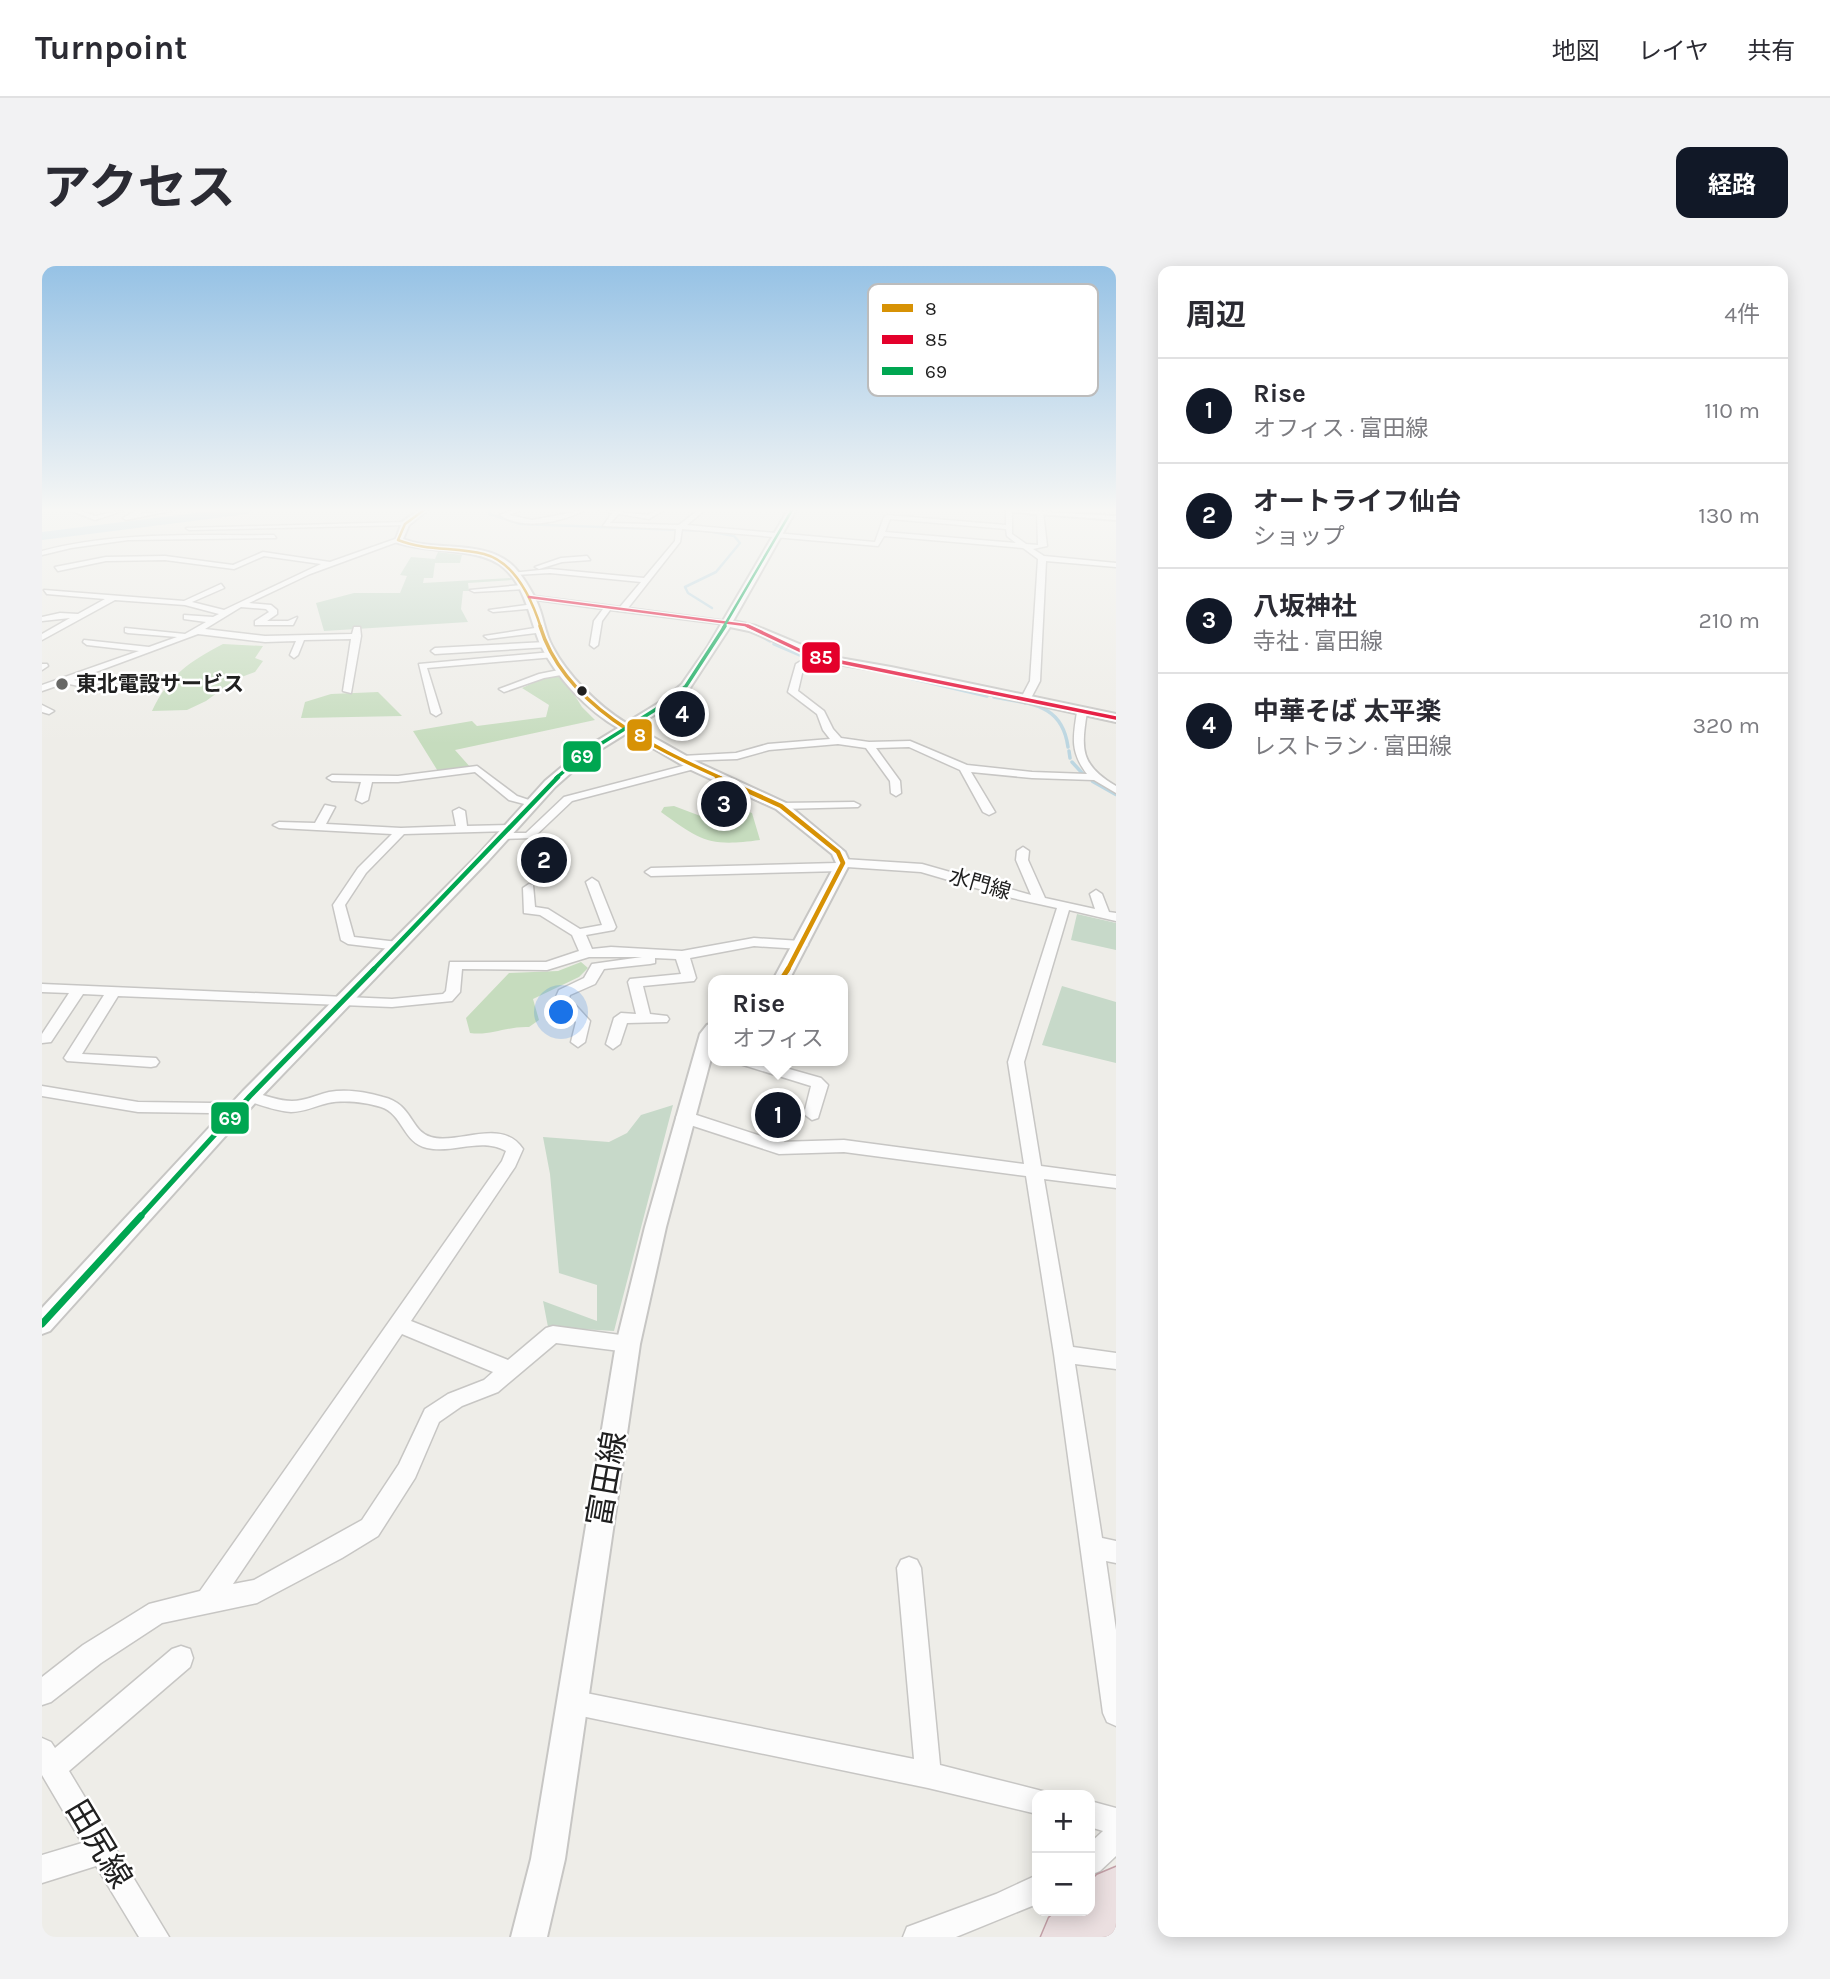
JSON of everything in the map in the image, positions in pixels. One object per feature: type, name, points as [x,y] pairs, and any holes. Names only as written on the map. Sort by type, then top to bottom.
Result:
[{"type":"highway","points":[[1068,1937],[1116,1894]]},
{"type":"street","points":[[185,603],[217,588]]},
{"type":"street","points":[[44,686],[188,636],[239,604],[275,588]]},
{"type":"street","points":[[474,590],[506,588]]},
{"type":"street","points":[[523,588],[552,655],[564,672],[608,717],[688,763],[781,806],[838,852],[842,865],[825,891],[794,963],[785,975]]},
{"type":"street","points":[[622,610],[640,588]]},
{"type":"street","points":[[42,1324],[250,1096],[398,946],[569,766],[666,703],[686,686],[746,588]]},
{"type":"street","points":[[1024,700],[1035,681],[1040,588]]},
{"type":"street","points":[[123,609],[158,589]]},
{"type":"street","points":[[45,593],[142,598],[185,603],[225,613]]},
{"type":"street","points":[[42,637],[114,597]]},
{"type":"street","points":[[493,610],[531,602],[608,608],[753,627],[814,656],[1116,718]]},
{"type":"street","points":[[239,604],[268,607],[274,612],[258,623],[290,623],[294,619]]},
{"type":"street","points":[[594,645],[598,621],[608,608]]},
{"type":"street","points":[[42,619],[60,615],[78,616]]},
{"type":"street","points":[[187,617],[214,620]]},
{"type":"street","points":[[513,623],[540,626]]},
{"type":"street","points":[[488,636],[540,626]]},
{"type":"street","points":[[42,630],[52,631]]},
{"type":"street","points":[[128,630],[188,636]]},
{"type":"street","points":[[197,631],[249,638],[300,638],[357,632],[348,691]]},
{"type":"street","points":[[294,656],[300,638]]},
{"type":"street","points":[[87,642],[149,649]]},
{"type":"street","points":[[435,652],[546,645]]},
{"type":"street","points":[[436,713],[422,666],[552,655]]},
{"type":"street","points":[[814,656],[800,664],[793,692],[821,713],[828,730],[838,741]]},
{"type":"street","points":[[504,689],[542,676],[564,672]]},
{"type":"street","points":[[65,680],[98,689]]},
{"type":"street","points":[[1082,712],[1076,741],[1081,755],[1096,778],[1116,790]]},
{"type":"street","points":[[279,825],[401,831],[462,829],[529,836],[568,799],[688,763],[737,756],[768,747],[838,741],[869,745],[910,744],[965,768],[1004,778],[1096,778]]},
{"type":"street","points":[[869,745],[895,780],[896,793]]},
{"type":"street","points":[[965,768],[966,775],[989,812]]},
{"type":"street","points":[[332,778],[444,775],[477,769],[513,798],[532,803]]},
{"type":"street","points":[[362,800],[367,779]]},
{"type":"street","points":[[781,806],[854,805]]},
{"type":"street","points":[[318,826],[329,807]]},
{"type":"street","points":[[459,811],[462,829]]},
{"type":"street","points":[[398,946],[348,940],[338,905],[362,871],[401,831]]},
{"type":"street","points":[[1023,851],[1022,860],[1040,900]]},
{"type":"street","name":"水門線","points":[[651,872],[842,865],[922,868],[1110,916]]},
{"type":"street","points":[[578,933],[609,927],[592,882]]},
{"type":"street","points":[[529,888],[529,910],[543,912],[578,933],[587,953]]},
{"type":"street","points":[[1096,894],[1110,916]]},
{"type":"street","points":[[1064,906],[1016,1062],[1065,1354],[1105,1550],[1116,1713]]},
{"type":"street","points":[[578,1042],[583,1021],[562,999],[564,993],[590,981],[597,967],[754,942],[801,945]]},
{"type":"street","points":[[42,988],[414,1002],[447,998],[453,992],[455,965],[547,966],[587,953],[638,951],[678,955]]},
{"type":"street","points":[[644,1017],[635,982],[689,978],[678,955]]},
{"type":"street","points":[[46,1039],[79,989]]},
{"type":"street","points":[[113,992],[72,1058],[151,1062]]},
{"type":"street","points":[[613,1044],[621,1018],[662,1019]]},
{"type":"street","name":"富田線","points":[[529,1937],[548,1859],[570,1703],[628,1344],[643,1271],[684,1117],[708,1049]]},
{"type":"street","points":[[762,1066],[820,1085],[811,1114]]},
{"type":"street","points":[[42,1091],[138,1107],[212,1108],[233,1116]]},
{"type":"street","points":[[208,1600],[509,1163],[515,1149],[506,1143],[475,1138],[438,1144],[425,1142],[414,1136],[397,1108],[387,1103],[336,1097],[297,1106],[281,1105],[250,1096]]},
{"type":"street","points":[[684,1117],[779,1148],[844,1146],[1116,1182]]},
{"type":"street","points":[[398,1324],[510,1370]]},
{"type":"street","points":[[42,1693],[157,1612],[257,1591],[370,1528],[407,1471],[420,1437],[432,1416],[455,1400],[491,1386],[553,1334],[628,1344]]},
{"type":"street","points":[[1065,1354],[1116,1361]]},
{"type":"street","points":[[909,1568],[928,1775]]},
{"type":"street","points":[[47,1759],[181,1658]]},
{"type":"street","points":[[570,1703],[928,1775],[1032,1800]]},
{"type":"street","name":"田尻線","points":[[47,1759],[155,1937]]},
{"type":"street","points":[[1095,1815],[1116,1821]]},
{"type":"street","points":[[1095,1857],[1116,1838]]},
{"type":"street","points":[[42,1869],[102,1850]]},
{"type":"street","points":[[917,1937],[1002,1906],[1032,1891]]},
{"type":"green space","points":[[402,588],[469,588],[469,591],[463,591],[461,609],[468,622],[324,631],[316,603],[354,593],[400,593]]},
{"type":"green space","points":[[223,644],[263,646],[255,658],[263,661],[255,672],[236,679],[206,701],[187,710],[152,711],[165,688],[181,671]]},
{"type":"green space","points":[[562,675],[582,707],[595,720],[455,750],[471,768],[439,773],[413,731],[472,721],[477,726],[546,717],[549,705],[522,688],[546,677]]},
{"type":"green space","points":[[378,692],[402,716],[301,718],[305,702],[331,694]]},
{"type":"green space","points":[[674,806],[711,820],[730,819],[746,811],[752,813],[760,840],[729,843],[706,840],[661,812],[664,807]]},
{"type":"green space","points":[[1077,914],[1116,923],[1116,950],[1071,940]]},
{"type":"green space","points":[[581,962],[588,968],[579,977],[533,999],[539,1020],[529,1027],[470,1033],[466,1018],[509,973],[558,971]]},
{"type":"green space","points":[[1062,986],[1116,1002],[1116,1063],[1042,1045]]},
{"type":"green space","points":[[673,1105],[614,1331],[548,1327],[543,1301],[597,1321],[597,1285],[559,1273],[550,1174],[543,1137],[609,1142],[627,1133],[641,1115]]},
{"type":"waterway","points":[[685,588],[688,593],[712,608]]},
{"type":"waterway","points":[[754,632],[770,641]]},
{"type":"waterway","points":[[774,644],[802,656]]},
{"type":"waterway","points":[[810,659],[864,668]]},
{"type":"waterway","points":[[884,672],[987,696]]},
{"type":"waterway","points":[[994,697],[1032,704],[1051,714],[1065,733],[1068,747]]},
{"type":"waterway","points":[[1069,751],[1070,758]]},
{"type":"waterway","points":[[1072,762],[1084,775]]},
{"type":"waterway","points":[[1093,781],[1116,794]]},
{"type":"transit line","name":"8","points":[[522,588],[534,606],[546,645],[563,672],[608,717],[694,766],[781,806],[838,852],[843,863],[784,975]]},
{"type":"transit line","name":"69","points":[[42,1324],[250,1096],[483,858],[550,784],[586,753],[666,703],[686,686],[747,588]]},
{"type":"transit line","name":"85","points":[[529,597],[745,625],[801,651],[826,659],[1116,718]]},
{"type":"place","name":"東北電設サービス","points":[[62,684]]},
{"type":"place","name":"中華そば 太平楽","points":[[682,714]]},
{"type":"place","name":"八坂神社","points":[[724,804]]},
{"type":"place","name":"オートライフ仙台","points":[[544,860]]},
{"type":"place","name":"Rise","points":[[778,1115]]}]
